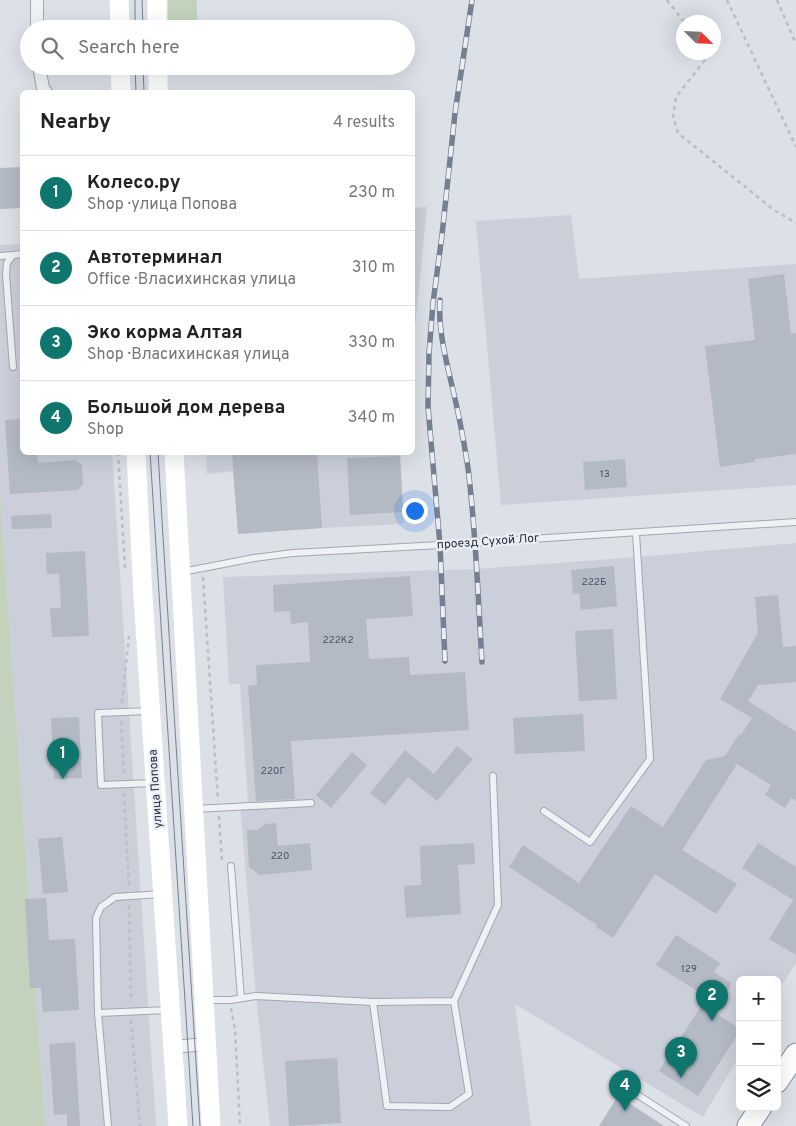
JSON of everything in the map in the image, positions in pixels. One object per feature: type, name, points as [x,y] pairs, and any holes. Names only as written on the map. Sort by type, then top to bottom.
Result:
[{"type":"highway","points":[[781,1076],[796,1054]]},
{"type":"highway","points":[[748,1126],[758,1111]]},
{"type":"main road","points":[[119,0],[120,20]]},
{"type":"main road","points":[[157,0],[157,20]]},
{"type":"main road","points":[[120,75],[121,90]]},
{"type":"main road","points":[[158,75],[158,90]]},
{"type":"main road","name":"улица Попова","points":[[136,455],[143,596],[178,1126]]},
{"type":"main road","points":[[174,455],[211,1126]]},
{"type":"street","points":[[37,0],[37,20]]},
{"type":"street","points":[[41,75],[45,90]]},
{"type":"street","points":[[172,1047],[207,1044]]},
{"type":"lane","points":[[0,256],[20,254]]},
{"type":"lane","points":[[12,255],[6,263],[6,274],[13,367]]},
{"type":"lane","name":"проезд Сухой Лог","points":[[181,573],[293,552],[440,545],[796,522]]},
{"type":"lane","points":[[544,811],[590,842],[650,759],[636,532]]},
{"type":"lane","points":[[151,711],[98,713],[101,785],[156,783]]},
{"type":"lane","points":[[373,1002],[387,1106],[450,1107],[469,1094],[454,1001],[498,905],[493,776]]},
{"type":"lane","points":[[194,809],[311,803]]},
{"type":"lane","points":[[232,866],[241,998]]},
{"type":"lane","points":[[108,1126],[98,1014],[96,918],[101,907],[115,897],[163,894]]},
{"type":"lane","points":[[204,1000],[231,1000],[256,996],[373,1002],[454,1001]]},
{"type":"lane","points":[[98,1014],[170,1010]]},
{"type":"lane","points":[[627,1088],[686,1126]]},
{"type":"path","points":[[667,0],[679,15]]},
{"type":"path","points":[[727,0],[796,147]]},
{"type":"path","points":[[777,0],[796,44]]},
{"type":"path","points":[[705,60],[676,97],[673,116],[678,134],[774,210],[796,223]]},
{"type":"path","points":[[202,569],[222,865]]},
{"type":"path","points":[[231,1000],[235,1029],[240,1126]]},
{"type":"shaded area","points":[[427,207],[415,327],[415,208]]},
{"type":"shaded area","points":[[571,215],[579,279],[796,264],[796,485],[501,505],[476,221]]},
{"type":"shaded area","points":[[20,244],[20,455],[112,455],[156,1126],[45,1126],[0,496],[0,245]]},
{"type":"shaded area","points":[[206,455],[400,455],[404,524],[238,534],[233,471],[207,474]]},
{"type":"shaded area","points":[[796,543],[796,963],[781,987],[781,976],[736,976],[736,1062],[703,1117],[515,1004],[531,1126],[270,1126],[256,996],[240,803],[248,802],[240,684],[229,684],[223,577],[477,569]]},
{"type":"green space","points":[[168,0],[197,0],[197,20],[168,20]]},
{"type":"green space","points":[[0,496],[45,1126],[0,1126]]},
{"type":"building","points":[[20,167],[20,208],[0,209],[0,168]]},
{"type":"building","points":[[784,274],[791,334],[796,333],[796,454],[755,459],[755,462],[720,467],[705,346],[755,340],[748,279]]},
{"type":"building","points":[[20,419],[20,455],[37,455],[38,463],[75,460],[82,465],[83,484],[78,490],[10,494],[5,420]]},
{"type":"building","points":[[232,455],[317,455],[322,528],[238,534]]},
{"type":"building","points":[[400,456],[403,512],[350,515],[347,458]]},
{"type":"building","points":[[625,459],[627,487],[585,490],[583,462]]},
{"type":"building","points":[[51,514],[52,528],[12,529],[11,516]]},
{"type":"building","points":[[85,551],[89,636],[52,637],[50,608],[61,608],[59,574],[47,574],[46,553]]},
{"type":"building","points":[[614,566],[617,606],[581,610],[579,593],[573,594],[571,570]]},
{"type":"building","points":[[410,576],[413,616],[366,619],[369,659],[409,657],[410,675],[465,672],[469,730],[291,741],[295,799],[256,801],[248,686],[257,685],[256,665],[310,662],[308,622],[291,624],[290,611],[274,612],[273,585]]},
{"type":"building","points":[[778,595],[783,647],[796,646],[796,682],[758,685],[748,701],[796,732],[796,801],[791,798],[785,808],[765,795],[771,785],[737,764],[682,850],[737,884],[716,914],[655,874],[613,938],[596,927],[597,925],[509,867],[523,845],[579,883],[631,806],[663,827],[706,760],[725,756],[752,718],[720,699],[758,633],[755,597]]},
{"type":"building","points":[[613,629],[617,699],[579,701],[575,631]]},
{"type":"building","points":[[583,714],[585,751],[515,754],[513,718]]},
{"type":"building","points":[[79,717],[82,778],[54,779],[51,718]]},
{"type":"building","points":[[457,746],[473,759],[437,801],[408,777],[385,805],[370,793],[405,750],[434,774]]},
{"type":"building","points":[[352,752],[367,765],[331,808],[316,795]]},
{"type":"building","points":[[276,823],[278,846],[310,843],[312,870],[260,875],[249,867],[247,830],[257,830],[265,824]]},
{"type":"building","points":[[62,837],[68,892],[43,894],[38,839]]},
{"type":"building","points":[[474,843],[475,864],[458,865],[461,914],[406,918],[404,886],[421,885],[420,846]]},
{"type":"building","points":[[758,843],[796,867],[796,955],[769,939],[793,900],[742,868]]},
{"type":"building","points":[[46,898],[49,940],[75,939],[79,1010],[43,1012],[41,988],[30,988],[25,899]]},
{"type":"building","points":[[676,935],[720,963],[714,972],[732,984],[714,1012],[736,1026],[736,1037],[698,1096],[659,1071],[707,997],[656,965]]},
{"type":"building","points":[[75,1042],[80,1126],[67,1126],[67,1114],[54,1115],[49,1044]]},
{"type":"building","points":[[337,1058],[341,1123],[289,1126],[285,1061]]},
{"type":"building","points":[[618,1096],[664,1126],[599,1126]]},
{"type":"tram line","points":[[135,0],[135,20]]},
{"type":"tram line","points":[[142,0],[143,20]]},
{"type":"tram line","points":[[135,75],[136,90]]},
{"type":"tram line","points":[[143,75],[144,90]]},
{"type":"tram line","points":[[150,455],[193,1126]]},
{"type":"tram line","points":[[158,455],[200,1126]]},
{"type":"railway","points":[[445,661],[440,545],[428,407],[429,353],[455,113],[472,0]]},
{"type":"railway","points":[[440,300],[443,345],[459,419],[471,492],[482,662]]},
{"type":"place","name":"Колесо.ру","points":[[63,779]]},
{"type":"place","name":"Автотерминал","points":[[712,1021]]},
{"type":"place","name":"Эко корма Алтая","points":[[681,1078]]},
{"type":"place","name":"Большой дом дерева","points":[[625,1111]]}]
